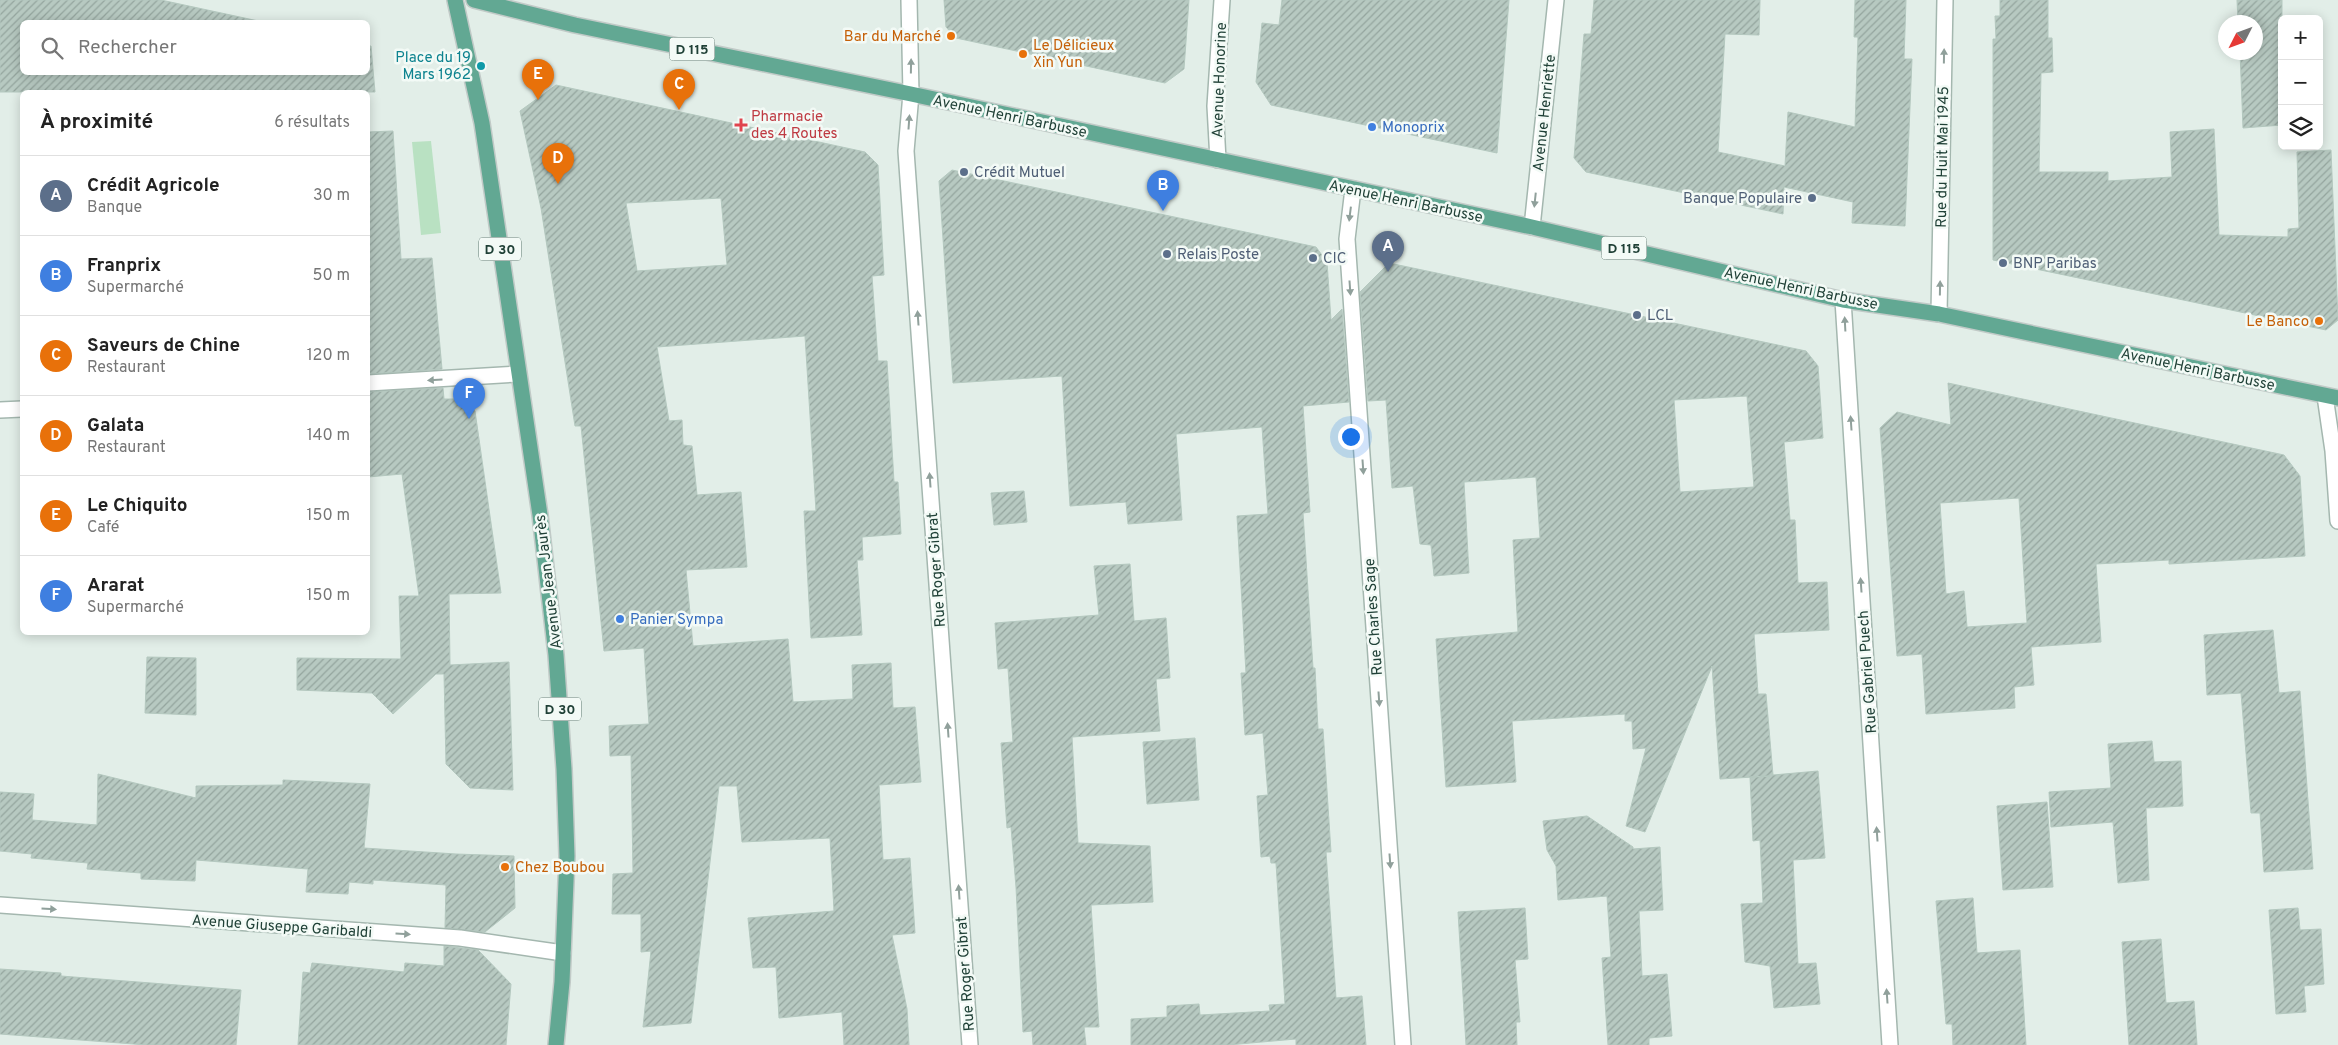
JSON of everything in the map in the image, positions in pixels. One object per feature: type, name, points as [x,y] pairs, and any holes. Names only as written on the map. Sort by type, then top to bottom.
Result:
[{"type":"main road","name":"Avenue Jean Jaurès","points":[[455,0],[482,123],[540,515],[556,655],[567,824],[556,1045]]},
{"type":"main road","name":"Avenue Henri Barbusse","points":[[474,0],[576,25],[911,94],[1532,227],[1843,300],[1939,314],[2332,397]]},
{"type":"street","name":"Rue Roger Gibrat","points":[[910,0],[911,94],[906,151],[970,1045]]},
{"type":"street","name":"Avenue Honorine","points":[[1218,160],[1215,106],[1222,0]]},
{"type":"street","name":"Avenue Henriette","points":[[1532,227],[1556,0]]},
{"type":"street","name":"Rue du Huit Mai 1945","points":[[1939,314],[1945,0]]},
{"type":"street","name":"Rue Charles Sage","points":[[1353,189],[1347,239],[1403,1045]]},
{"type":"street","name":"Rue Gabriel Puech","points":[[1843,300],[1890,1045]]},
{"type":"street","points":[[370,384],[518,374]]},
{"type":"street","points":[[2332,397],[2333,451],[2338,521]]},
{"type":"street","points":[[0,410],[20,409]]},
{"type":"street","name":"Avenue Giuseppe Garibaldi","points":[[0,905],[460,938],[562,954]]},
{"type":"green space","points":[[431,141],[441,233],[421,235],[412,142]]},
{"type":"building","points":[[0,0],[161,0],[254,20],[20,20],[20,75],[370,75],[371,46],[375,92],[370,92],[370,90],[20,90],[20,92],[0,92]]},
{"type":"building","points":[[944,0],[1189,0],[1184,69],[1165,83],[956,38],[946,27]]},
{"type":"building","points":[[1282,0],[1509,0],[1497,153],[1271,105],[1256,82],[1262,23],[1279,25]]},
{"type":"building","points":[[1594,0],[1760,0],[1759,35],[1725,34],[1718,152],[1785,166],[1788,112],[1855,127],[1858,37],[1854,37],[1855,0],[1906,0],[1904,59],[1912,59],[1905,226],[1852,223],[1853,202],[1784,187],[1783,214],[1586,172],[1574,158],[1584,34],[1591,34]]},
{"type":"building","points":[[2000,0],[2048,0],[2048,38],[2052,38],[2053,72],[2041,73],[2039,172],[2108,172],[2108,181],[2172,177],[2170,132],[2214,129],[2219,235],[2288,237],[2288,229],[2299,228],[2297,152],[2331,150],[2338,320],[2326,330],[1993,260],[1993,39],[1996,39],[1995,16],[2000,16]]},
{"type":"building","points":[[2237,0],[2282,0],[2282,15],[2278,15],[2278,125],[2243,128],[2240,60],[2263,60],[2263,15],[2238,15]]},
{"type":"building","points":[[556,85],[865,152],[878,165],[884,275],[872,276],[878,361],[887,361],[894,482],[898,482],[901,534],[862,537],[863,560],[857,560],[862,635],[811,638],[804,511],[816,511],[805,336],[657,347],[669,421],[682,420],[683,445],[692,446],[697,495],[741,492],[747,567],[686,570],[693,646],[788,639],[793,702],[853,699],[852,665],[891,663],[893,708],[915,707],[921,782],[879,785],[883,860],[910,858],[915,933],[892,935],[907,1009],[909,1045],[844,1045],[842,1012],[779,1018],[776,967],[753,968],[748,918],[834,911],[830,838],[742,842],[737,786],[719,786],[691,1023],[643,1027],[651,951],[641,952],[641,914],[612,914],[613,874],[633,873],[631,755],[610,756],[609,726],[649,724],[644,648],[604,651],[581,426],[575,426],[541,208],[520,111]],"holes":[[[721,198],[727,265],[637,271],[626,203]]]},
{"type":"building","points":[[393,131],[401,259],[432,258],[442,369],[370,374],[370,132]]},
{"type":"building","points":[[952,170],[1316,247],[1327,262],[1331,320],[1342,309],[1349,402],[1303,406],[1310,512],[1303,513],[1318,729],[1323,729],[1331,852],[1326,852],[1336,998],[1362,996],[1366,1045],[1296,1045],[1296,1039],[1228,1045],[1131,1045],[1131,1019],[1167,1017],[1167,1006],[1199,1004],[1200,1015],[1270,1011],[1269,1005],[1285,1004],[1276,863],[1271,863],[1270,856],[1261,857],[1257,796],[1268,795],[1263,733],[1245,735],[1241,673],[1246,673],[1237,516],[1268,514],[1262,427],[1176,434],[1182,520],[1128,524],[1126,502],[1070,506],[1062,376],[953,383],[939,181]]},
{"type":"building","points":[[1389,263],[1806,351],[1818,366],[1823,438],[1784,442],[1790,520],[1795,520],[1798,583],[1827,582],[1829,630],[1754,634],[1758,694],[1766,694],[1773,775],[1818,771],[1825,858],[1793,860],[1798,964],[1816,963],[1820,1004],[1774,1008],[1770,966],[1745,962],[1741,904],[1763,903],[1760,840],[1753,841],[1750,777],[1720,779],[1712,666],[1645,832],[1626,826],[1646,748],[1633,749],[1632,721],[1625,721],[1625,714],[1512,721],[1516,782],[1446,787],[1436,639],[1518,632],[1513,540],[1540,538],[1536,477],[1464,482],[1469,573],[1434,576],[1431,545],[1420,544],[1413,486],[1392,488],[1386,400],[1368,401],[1360,292]],"holes":[[[1747,396],[1754,487],[1680,492],[1674,400]]]},
{"type":"building","points":[[1948,383],[2284,455],[2300,476],[2305,556],[2169,564],[2169,560],[2096,564],[2101,642],[2031,647],[2034,685],[2014,687],[2015,708],[1926,714],[1922,654],[1897,656],[1880,428],[1897,412],[1951,425]],"holes":[[[2019,498],[2027,623],[1967,627],[1964,591],[1946,594],[1940,503]]]},
{"type":"building","points":[[443,388],[444,399],[462,399],[475,411],[501,593],[449,594],[450,665],[509,662],[513,790],[470,788],[446,764],[444,674],[436,674],[393,714],[372,693],[297,690],[297,658],[401,659],[399,596],[419,596],[402,474],[370,477],[370,392]]},
{"type":"building","points":[[1024,491],[1027,522],[994,525],[991,493]]},
{"type":"building","points":[[1130,564],[1134,621],[1166,618],[1170,678],[1156,679],[1160,731],[1072,737],[1078,843],[1150,846],[1153,902],[1091,905],[1099,1027],[1084,1027],[1086,1045],[1033,1045],[1032,1031],[1023,1032],[1016,887],[1011,827],[1007,828],[1001,743],[1013,742],[1008,668],[998,669],[995,623],[1099,615],[1094,566]]},
{"type":"building","points":[[2273,630],[2279,693],[2300,691],[2313,869],[2264,872],[2260,813],[2251,813],[2241,693],[2207,695],[2204,635]]},
{"type":"building","points":[[147,657],[196,658],[196,715],[145,713]]},
{"type":"building","points":[[1195,738],[1199,800],[1147,804],[1143,742]]},
{"type":"building","points":[[2152,741],[2154,762],[2181,761],[2183,806],[2146,808],[2149,880],[2118,883],[2113,822],[2051,827],[2049,792],[2111,788],[2108,744]]},
{"type":"building","points":[[98,774],[196,798],[196,786],[283,785],[283,780],[370,784],[364,848],[514,856],[515,908],[485,932],[445,928],[446,885],[373,880],[373,884],[349,882],[348,894],[306,892],[308,869],[196,860],[195,881],[141,879],[141,873],[87,869],[88,863],[31,858],[32,854],[0,851],[0,792],[34,794],[32,820],[97,825]]},
{"type":"building","points":[[2047,802],[2053,887],[2003,890],[1997,806]]},
{"type":"building","points":[[1587,816],[1633,847],[1633,849],[1660,847],[1663,910],[1639,911],[1642,976],[1667,974],[1672,1036],[1649,1038],[1649,1045],[1608,1045],[1602,958],[1611,957],[1607,896],[1558,900],[1556,866],[1547,850],[1543,821]]},
{"type":"building","points":[[1973,898],[1977,953],[2020,950],[2026,1045],[1953,1045],[1952,1024],[1946,1024],[1936,901]]},
{"type":"building","points":[[1525,908],[1528,959],[1515,960],[1520,1022],[1516,1022],[1517,1045],[1466,1045],[1458,912]]},
{"type":"building","points":[[2298,908],[2300,930],[2321,929],[2324,984],[2304,986],[2306,1012],[2276,1014],[2269,910]]},
{"type":"building","points":[[2161,939],[2166,1003],[2194,1001],[2197,1045],[2129,1045],[2122,942]]},
{"type":"building","points":[[444,946],[478,950],[511,984],[506,1045],[298,1045],[303,972],[310,973],[312,963],[404,972],[405,963],[444,966]]},
{"type":"building","points":[[0,969],[61,973],[61,976],[241,990],[236,1045],[147,1045],[0,1034]]},
{"type":"place","name":"Bar du Marché","points":[[951,36]]},
{"type":"place","name":"Le Délicieux Xin Yun","points":[[1023,54]]},
{"type":"place","name":"Place du 19 Mars 1962","points":[[481,66]]},
{"type":"place","name":"Le Chiquito","points":[[538,100]]},
{"type":"place","name":"Saveurs de Chine","points":[[679,110]]},
{"type":"place","name":"Pharmacie des 4 Routes","points":[[741,125]]},
{"type":"place","name":"Monoprix","points":[[1372,127]]},
{"type":"place","name":"Crédit Mutuel","points":[[964,172]]},
{"type":"place","name":"Galata","points":[[558,184]]},
{"type":"place","name":"Banque Populaire","points":[[1812,198]]},
{"type":"place","name":"Franprix","points":[[1163,211]]},
{"type":"place","name":"Relais Poste","points":[[1167,254]]},
{"type":"place","name":"CIC","points":[[1313,258]]},
{"type":"place","name":"BNP Paribas","points":[[2003,263]]},
{"type":"place","name":"Crédit Agricole","points":[[1388,272]]},
{"type":"place","name":"LCL","points":[[1637,315]]},
{"type":"place","name":"Le Banco","points":[[2319,321]]},
{"type":"place","name":"Ararat","points":[[469,419]]},
{"type":"place","name":"Panier Sympa","points":[[620,619]]},
{"type":"place","name":"Chez Boubou","points":[[505,867]]}]
